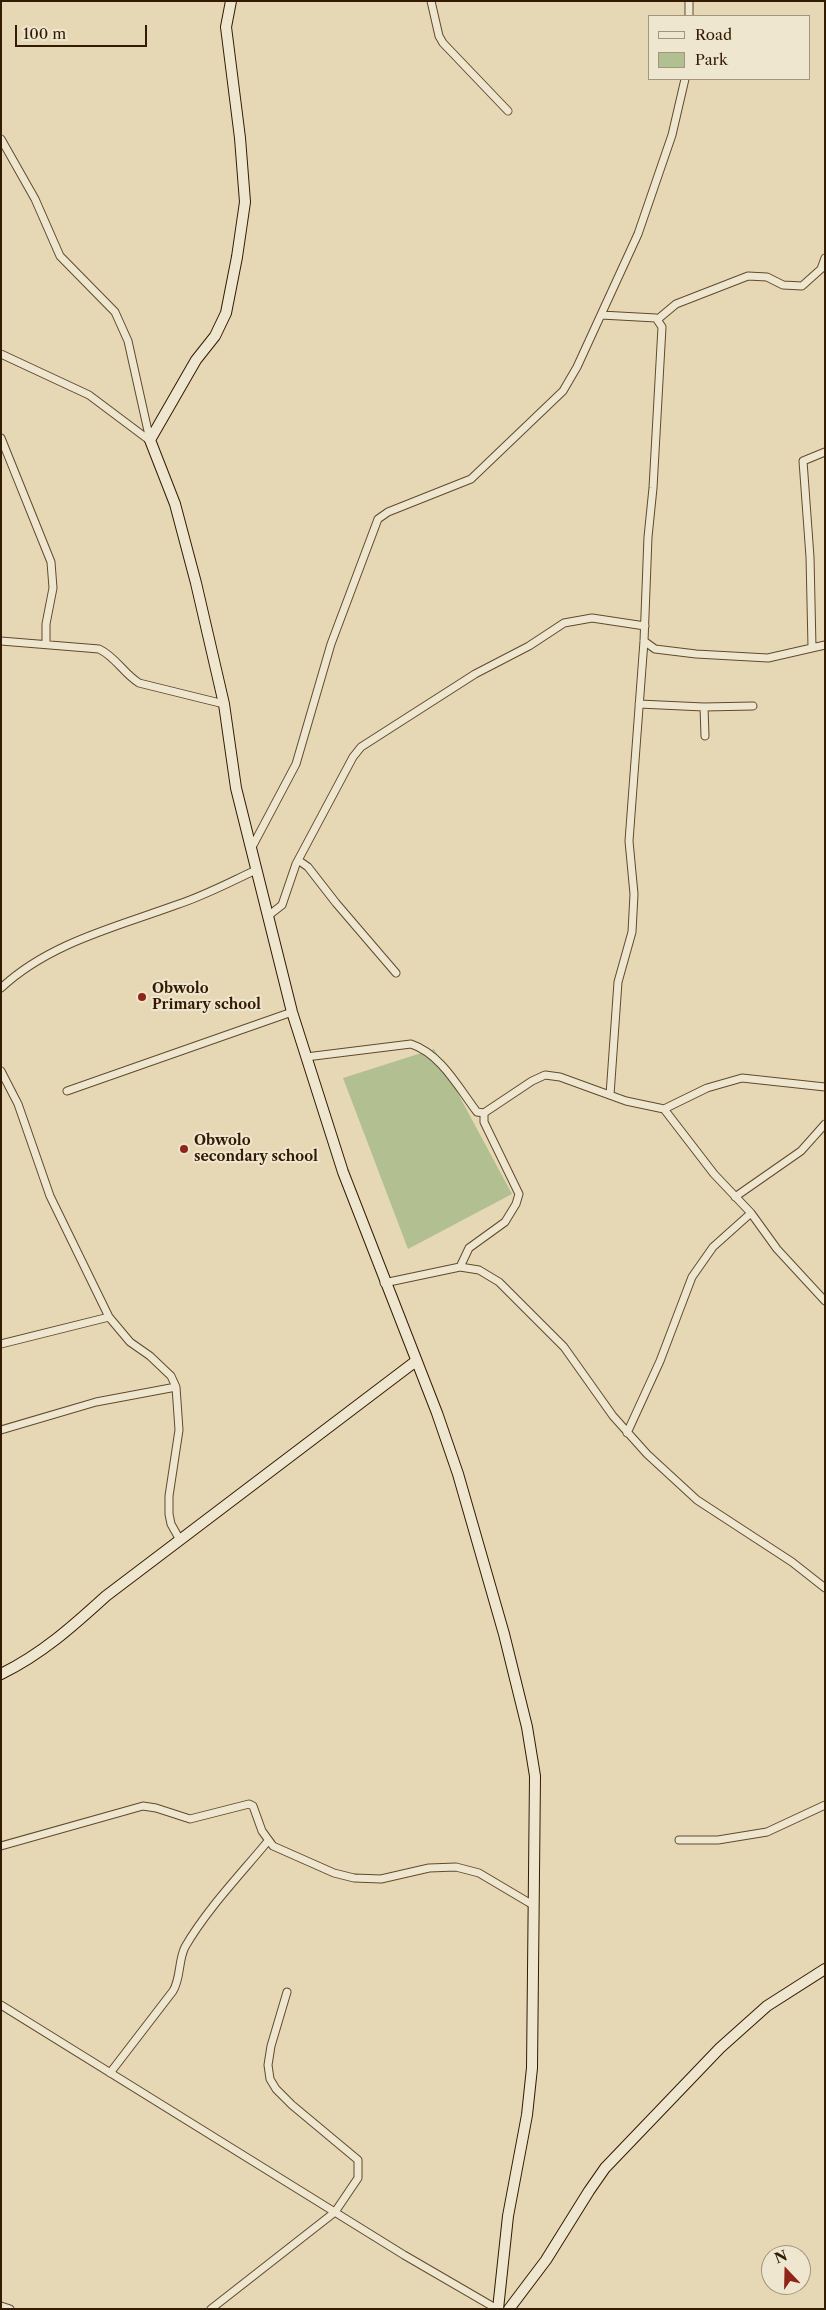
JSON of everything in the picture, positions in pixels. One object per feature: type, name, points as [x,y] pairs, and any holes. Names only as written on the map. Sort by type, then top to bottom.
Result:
[{"type":"street","points":[[150,440],[196,360],[215,336],[226,313],[237,257],[245,202],[240,138],[226,28],[232,1]]},
{"type":"street","points":[[432,1],[439,36],[443,44],[508,111]]},
{"type":"street","points":[[689,1],[689,15]]},
{"type":"street","points":[[252,849],[296,764],[331,644],[378,519],[388,512],[471,479],[562,391],[577,367],[638,234],[672,134],[685,80]]},
{"type":"street","points":[[1,139],[35,199],[60,256],[115,312],[128,341],[150,440],[175,504],[196,583],[224,704],[236,788],[292,1012],[343,1172],[458,1474],[504,1634],[527,1727],[535,1776],[532,2068],[527,2114],[508,2216],[498,2309],[404,2255],[1,2005]]},
{"type":"street","points":[[601,315],[658,319],[676,304],[748,276],[767,277],[783,285],[802,286],[823,270],[825,258]]},
{"type":"street","points":[[610,1095],[618,982],[632,932],[634,894],[629,841],[645,626],[648,536],[653,488],[662,327],[658,319]]},
{"type":"street","points":[[1,354],[89,395],[150,440]]},
{"type":"street","points":[[1,438],[51,562],[53,588],[46,624],[46,644]]},
{"type":"street","points":[[812,647],[810,557],[803,461],[825,452]]},
{"type":"street","points":[[268,916],[282,905],[298,860],[353,757],[367,743],[475,674],[529,646],[564,623],[592,618],[645,626]]},
{"type":"street","points":[[1,641],[99,649],[111,655],[128,676],[138,683],[224,704]]},
{"type":"street","points":[[644,641],[656,649],[696,654],[768,658],[825,645]]},
{"type":"street","points":[[639,704],[704,708],[753,706]]},
{"type":"street","points":[[704,708],[705,736]]},
{"type":"street","points":[[298,860],[308,867],[396,974]]},
{"type":"street","points":[[1,988],[33,963],[89,935],[190,900],[256,870]]},
{"type":"street","points":[[67,1091],[292,1012]]},
{"type":"street","points":[[306,1056],[411,1044],[423,1048],[434,1055],[477,1112],[484,1113],[532,1081],[545,1075],[560,1077],[626,1101],[664,1109],[707,1088],[742,1078],[825,1087]]},
{"type":"street","points":[[1,1071],[18,1104],[50,1196],[109,1317],[130,1342],[150,1356],[171,1376],[176,1387],[179,1430],[169,1496],[169,1514],[180,1540]]},
{"type":"street","points":[[664,1109],[714,1174],[751,1213],[777,1249],[825,1301]]},
{"type":"street","points":[[460,1267],[469,1248],[504,1222],[516,1204],[519,1194],[484,1122],[484,1113]]},
{"type":"street","points":[[735,1197],[801,1151],[825,1124]]},
{"type":"street","points":[[627,1433],[660,1361],[692,1277],[713,1248],[751,1213]]},
{"type":"street","points":[[384,1283],[460,1267],[479,1270],[499,1282],[564,1347],[613,1416],[647,1454],[697,1500],[792,1562],[825,1588]]},
{"type":"street","points":[[1,1344],[109,1317]]},
{"type":"street","points":[[1,1674],[22,1664],[58,1639],[106,1596],[416,1361]]},
{"type":"street","points":[[1,1430],[96,1402],[176,1387]]},
{"type":"street","points":[[1,1846],[143,1806],[156,1808],[190,1819],[249,1804],[253,1806],[268,1841],[273,1846],[334,1873],[354,1878],[381,1879],[429,1868],[456,1867],[479,1873],[533,1906]]},
{"type":"street","points":[[680,1840],[718,1840],[767,1832],[825,1805]]},
{"type":"street","points":[[110,2073],[178,1984],[182,1955],[194,1934],[268,1841]]},
{"type":"street","points":[[510,2309],[546,2260],[589,2190],[605,2168],[720,2048],[767,2006],[825,1969]]},
{"type":"street","points":[[211,2309],[335,2212],[358,2178],[358,2160],[292,2105],[276,2089],[270,2079],[268,2065],[271,2046],[287,1992]]},
{"type":"street","points":[[1,2306],[10,2309]]},
{"type":"green space","points":[[434,1049],[512,1194],[408,1249],[343,1078]]},
{"type":"place","name":"Obwolo Primary school","points":[[142,997]]},
{"type":"place","name":"Obwolo secondary school","points":[[184,1149]]}]
